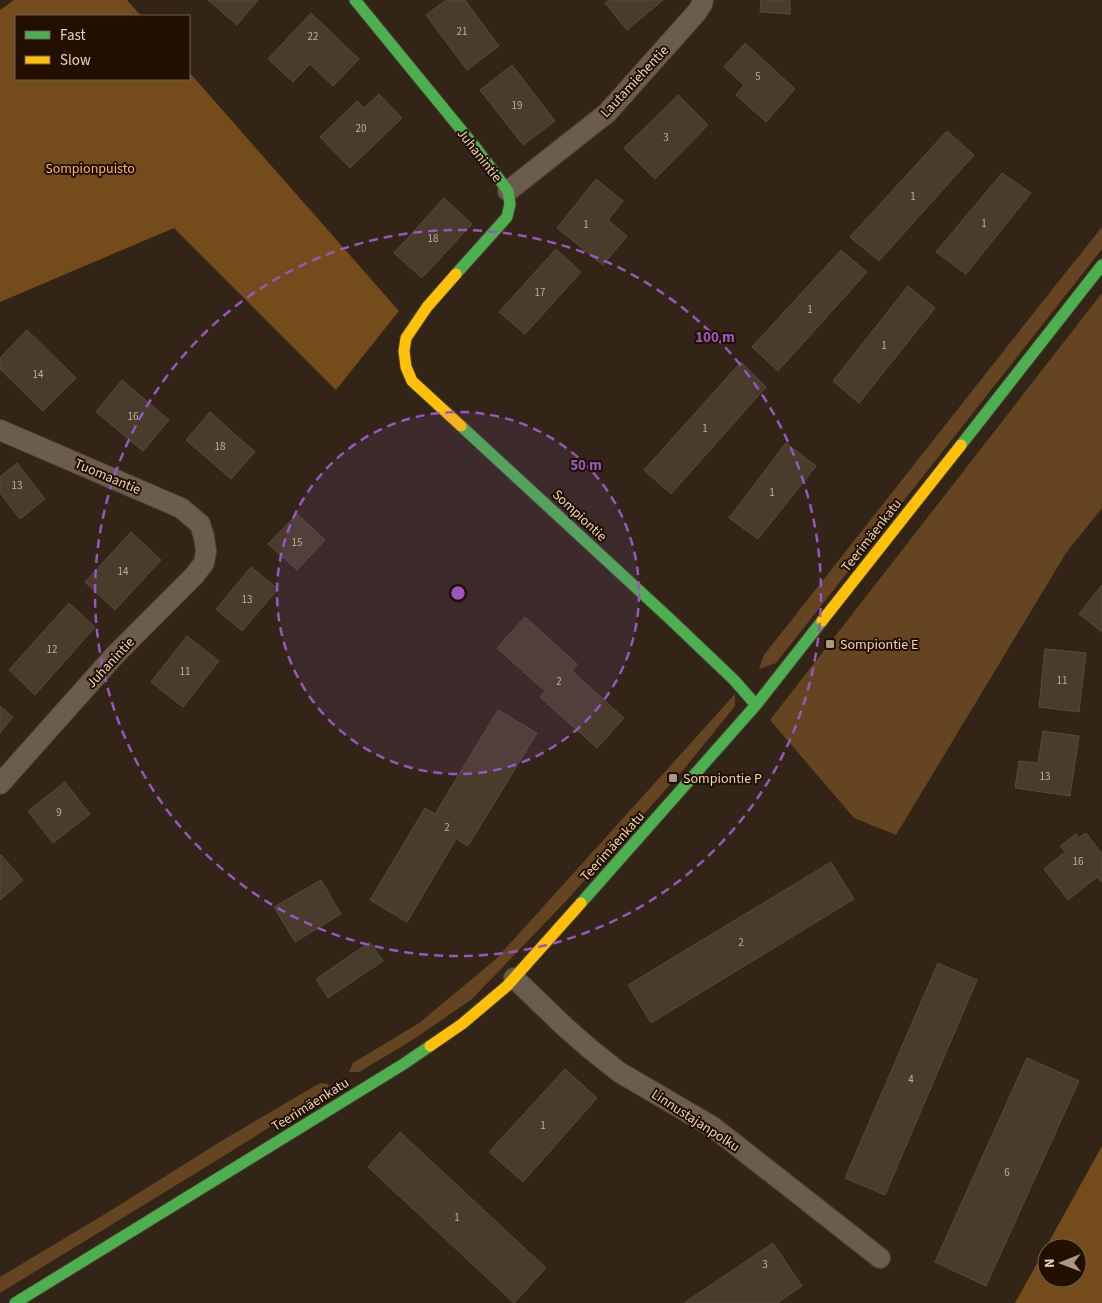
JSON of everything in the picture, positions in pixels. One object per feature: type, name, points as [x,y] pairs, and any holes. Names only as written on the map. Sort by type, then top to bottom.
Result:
[{"type":"street","name":"Juhanintie","points":[[355,0],[476,148],[508,191],[510,204],[507,217],[427,307],[406,338]]},
{"type":"street","name":"Lautamiehentie","points":[[508,191],[607,113],[697,12],[703,0]]},
{"type":"street","name":"Teerimäenkatu","points":[[15,1303],[402,1065],[462,1024],[507,986],[756,705],[1102,265]]},
{"type":"street","name":"Sompiontie","points":[[406,338],[404,351],[406,367],[412,381],[670,619],[734,680],[756,705]]},
{"type":"street","name":"Tuomaantie","points":[[0,430],[181,508],[200,524],[204,537]]},
{"type":"street","name":"Juhanintie","points":[[0,784],[114,656],[194,576],[204,563],[206,551],[204,537]]},
{"type":"street","name":"Linnustajanpolku","points":[[514,978],[565,1027],[619,1072],[713,1128],[880,1258]]},
{"type":"shaded area","points":[[1102,227],[1102,249],[776,663],[759,669],[764,655]]},
{"type":"shaded area","points":[[1102,293],[1102,508],[1066,553],[896,835],[854,818],[770,720]]},
{"type":"shaded area","points":[[735,694],[735,706],[685,768],[567,900],[472,999],[414,1039],[359,1072],[349,1072],[353,1063],[419,1023],[496,959]]},
{"type":"shaded area","points":[[320,1083],[329,1084],[326,1092],[0,1293],[0,1277],[223,1140]]},
{"type":"green space","name":"Sompionpuisto","points":[[14,0],[127,0],[140,15],[15,15],[15,80],[190,80],[190,73],[399,311],[336,390],[174,228],[0,302],[0,10]]},
{"type":"green space","points":[[1102,1146],[1102,1303],[1015,1303],[1037,1263],[1037,1288],[1087,1288],[1087,1238],[1051,1238]]},
{"type":"building","points":[[208,0],[258,0],[237,25]]},
{"type":"building","points":[[446,0],[465,0],[499,46],[467,70],[426,15]]},
{"type":"building","points":[[610,0],[663,0],[627,30],[605,3]]},
{"type":"building","points":[[761,0],[790,0],[790,14],[760,12]]},
{"type":"building","points":[[311,13],[359,59],[333,86],[310,64],[293,82],[268,59]]},
{"type":"building","points":[[745,43],[795,89],[766,122],[736,95],[744,85],[724,67]]},
{"type":"building","points":[[512,65],[555,121],[523,145],[480,90]]},
{"type":"building","points":[[379,94],[402,118],[350,168],[320,137],[357,101],[364,108]]},
{"type":"building","points":[[678,95],[708,125],[655,179],[624,148]]},
{"type":"building","points":[[947,131],[974,155],[879,261],[850,237]]},
{"type":"building","points":[[1002,173],[1031,193],[966,274],[936,252]]},
{"type":"building","points":[[596,179],[623,201],[608,220],[627,236],[603,265],[557,228]]},
{"type":"building","points":[[444,198],[472,224],[422,278],[394,253]]},
{"type":"building","points":[[556,249],[581,272],[525,334],[499,312]]},
{"type":"building","points":[[841,250],[867,272],[778,371],[752,347]]},
{"type":"building","points":[[908,286],[935,308],[859,403],[833,381]]},
{"type":"building","points":[[27,330],[76,378],[43,411],[0,369],[0,358]]},
{"type":"building","points":[[741,362],[766,387],[671,494],[644,470]]},
{"type":"building","points":[[122,380],[169,420],[143,451],[96,412]]},
{"type":"building","points":[[210,412],[255,452],[231,479],[186,440]]},
{"type":"building","points":[[786,443],[816,466],[758,539],[729,518]]},
{"type":"building","points":[[17,463],[45,499],[20,519],[0,493],[0,477]]},
{"type":"building","points":[[297,514],[325,540],[297,570],[268,544]]},
{"type":"building","points":[[131,532],[161,560],[115,610],[85,582]]},
{"type":"building","points":[[251,567],[278,589],[242,631],[216,609]]},
{"type":"building","points":[[1102,585],[1102,632],[1079,614]]},
{"type":"building","points":[[69,603],[95,627],[35,695],[9,670]]},
{"type":"building","points":[[525,617],[577,664],[572,671],[624,718],[597,748],[540,697],[545,691],[497,648]]},
{"type":"building","points":[[187,636],[219,661],[183,707],[151,682]]},
{"type":"building","points":[[1045,649],[1086,653],[1079,712],[1039,707]]},
{"type":"building","points":[[0,706],[13,717],[0,733]]},
{"type":"building","points":[[498,710],[537,733],[468,846],[456,839],[407,922],[370,900],[425,808],[435,814]]},
{"type":"building","points":[[1043,731],[1079,736],[1070,796],[1015,788],[1019,761],[1038,763]]},
{"type":"building","points":[[65,782],[90,814],[53,843],[28,811]]},
{"type":"building","points":[[1086,833],[1102,854],[1102,881],[1097,877],[1068,900],[1044,869],[1065,852],[1060,846],[1076,834],[1078,838]]},
{"type":"building","points":[[0,856],[23,880],[0,900]]},
{"type":"building","points":[[831,862],[854,899],[651,1023],[628,985]]},
{"type":"building","points":[[321,880],[341,914],[295,942],[274,907]]},
{"type":"building","points":[[370,942],[383,961],[328,998],[316,979]]},
{"type":"building","points":[[938,963],[977,980],[885,1195],[845,1178]]},
{"type":"building","points":[[1027,1058],[1079,1081],[986,1286],[935,1262]]},
{"type":"building","points":[[565,1069],[597,1098],[523,1182],[489,1152]]},
{"type":"building","points":[[400,1132],[546,1268],[514,1303],[368,1167]]},
{"type":"building","points":[[773,1243],[802,1286],[777,1303],[684,1303]]},
{"type":"traffic: fast","points":[[355,0],[476,148],[508,191],[510,204],[507,217],[456,274]]},
{"type":"traffic: fast","points":[[961,445],[1102,265]]},
{"type":"traffic: fast","points":[[461,426],[670,619],[734,680],[756,705]]},
{"type":"traffic: fast","points":[[581,903],[756,705],[822,621]]},
{"type":"traffic: fast","points":[[15,1303],[430,1046]]},
{"type":"traffic: slow","points":[[456,274],[427,307],[406,338],[404,351],[406,367],[412,381],[461,426]]},
{"type":"traffic: slow","points":[[822,621],[961,445]]},
{"type":"traffic: slow","points":[[430,1046],[462,1024],[507,986],[581,903]]},
{"type":"place","name":"Sompiontie E","points":[[830,644]]},
{"type":"place","name":"Sompiontie P","points":[[673,778]]}]
